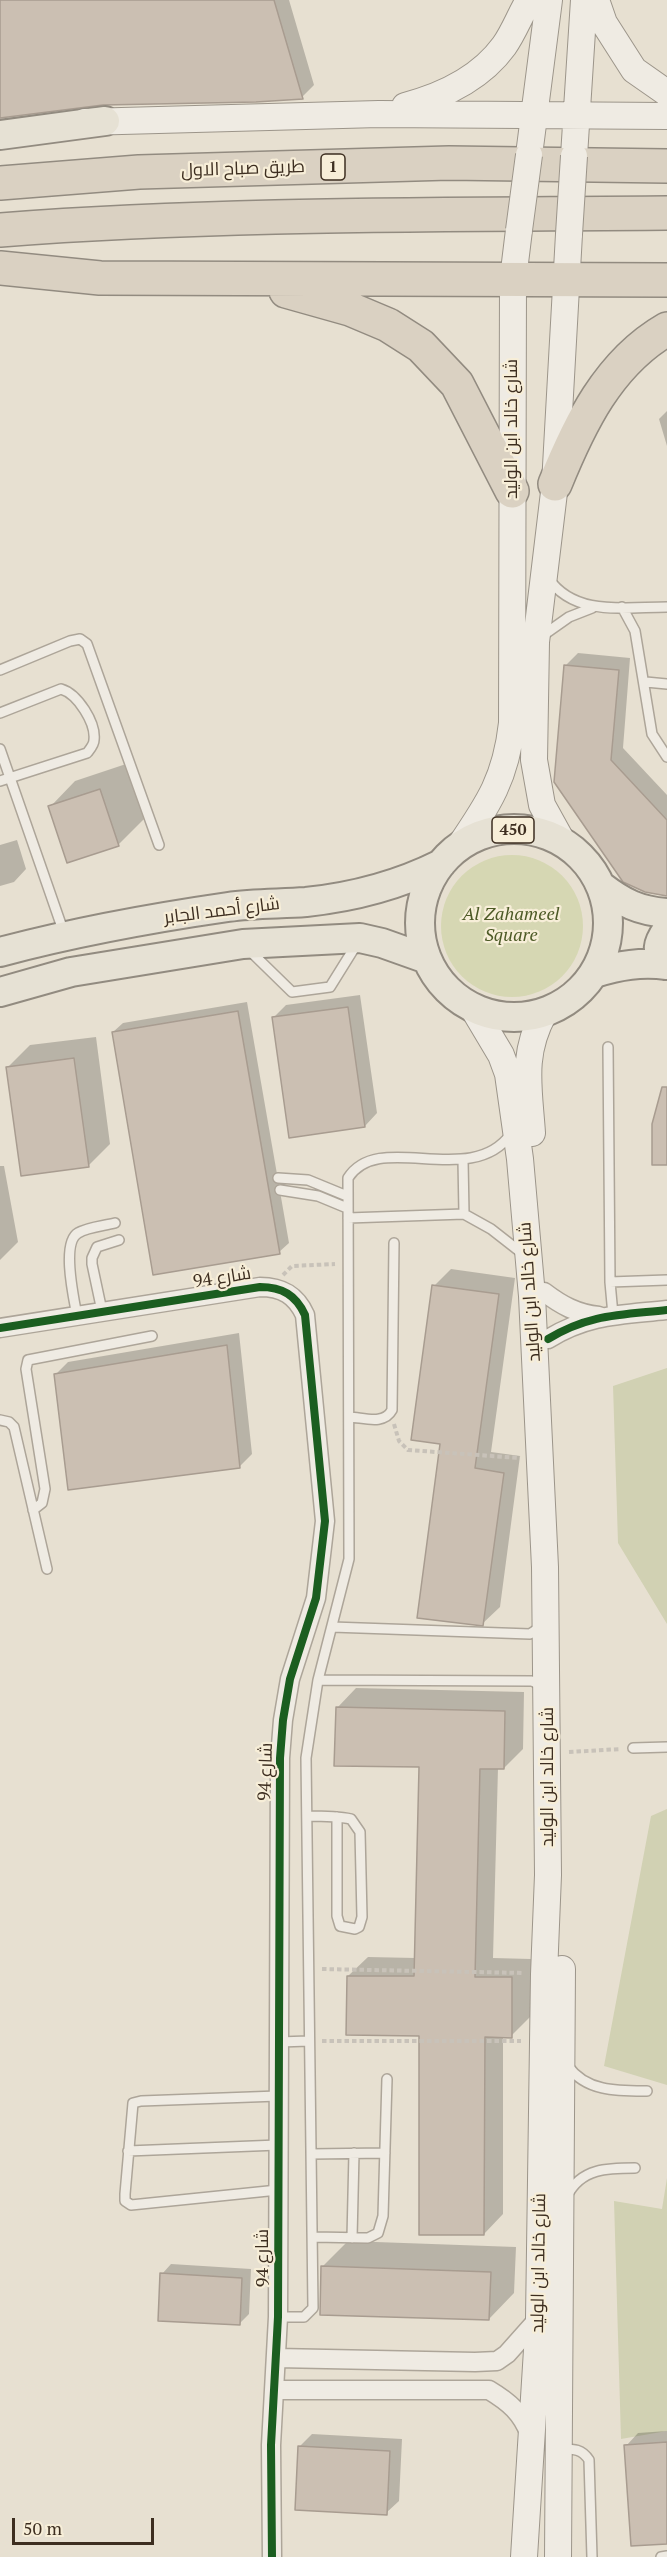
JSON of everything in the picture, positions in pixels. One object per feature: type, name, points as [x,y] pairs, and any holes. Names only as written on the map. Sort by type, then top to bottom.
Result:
[{"type":"highway","name":"طريق صباح الاول","points":[[0,183],[139,172],[450,163],[667,166]]},
{"type":"highway","points":[[0,230],[115,222],[433,215],[667,213]]},
{"type":"highway","points":[[0,268],[100,278],[667,280]]},
{"type":"highway","points":[[241,279],[350,309],[388,325],[421,346],[457,384],[512,491]]},
{"type":"highway","points":[[555,484],[576,432],[600,391],[628,360],[667,329]]},
{"type":"main road","points":[[379,114],[431,99],[470,80],[504,46],[529,0]]},
{"type":"main road","name":"شارع خالد ابن الوليد","points":[[450,855],[491,798],[501,778],[509,753],[512,723],[513,279],[549,0]]},
{"type":"main road","points":[[563,843],[542,805],[534,760],[536,642],[555,484],[584,0]]},
{"type":"main road","points":[[596,0],[604,23],[634,70],[667,93]]},
{"type":"main road","points":[[0,129],[105,121],[379,114],[667,116]]},
{"type":"main road","points":[[0,135],[105,121]]},
{"type":"main road","name":"450","points":[[521,830],[543,834],[563,843],[591,869],[601,886],[609,921],[603,957],[595,973],[573,998],[544,1013],[515,1018],[473,1008],[454,996],[438,979],[427,959],[421,940],[420,920],[423,900],[430,881],[450,855],[489,833],[521,830]]},
{"type":"main road","name":"شارع أحمد الجابر","points":[[0,952],[64,935],[231,907],[307,902],[379,890],[408,880],[450,855]]},
{"type":"main road","name":"450","points":[[601,886],[623,903],[651,912],[667,914]]},
{"type":"main road","points":[[307,902],[315,905],[324,917],[324,926],[317,939]]},
{"type":"main road","points":[[666,965],[657,951],[659,941],[667,930]]},
{"type":"main road","name":"شارع أحمد الجابر","points":[[0,992],[71,972],[243,944],[360,938],[382,942],[427,959]]},
{"type":"main road","points":[[595,973],[616,966],[643,963],[666,965]]},
{"type":"main road","name":"شارع خالد ابن الوليد","points":[[473,1008],[501,1055],[508,1074],[516,1127],[528,1258],[539,1431],[546,1623],[552,2049],[561,2209],[558,2557]]},
{"type":"main road","name":"شارع خالد ابن الوليد","points":[[524,2557],[533,2442],[552,2049],[562,1753],[563,1598],[548,1339],[527,1061],[534,1031],[544,1013]]},
{"type":"street","name":"شارع 94","points":[[0,1328],[260,1287],[273,1287],[289,1293],[300,1303],[305,1315],[325,1521],[316,1598],[291,1679],[283,1720],[280,1758],[278,2317],[271,2445],[272,2557]]},
{"type":"street","points":[[544,1293],[576,1312],[608,1316]]},
{"type":"street","points":[[548,1339],[581,1322],[608,1316],[667,1310]]},
{"type":"street","points":[[277,2358],[497,2361],[518,2344],[539,2318]]},
{"type":"street","points":[[275,2390],[489,2390],[517,2409],[524,2418],[533,2442]]},
{"type":"lane","points":[[544,573],[560,592],[570,599],[594,608]]},
{"type":"lane","points":[[622,607],[635,631],[652,734],[667,757]]},
{"type":"lane","points":[[536,642],[557,624],[594,608],[667,607]]},
{"type":"lane","points":[[0,670],[70,641],[80,639],[87,644],[159,845]]},
{"type":"lane","points":[[645,682],[667,684]]},
{"type":"lane","points":[[0,713],[61,689],[70,692],[78,699],[94,732],[94,743],[87,753],[5,779]]},
{"type":"lane","points":[[0,749],[5,779],[64,935]]},
{"type":"lane","points":[[243,944],[292,992],[330,987],[360,938]]},
{"type":"lane","points":[[608,1047],[610,1282],[608,1316]]},
{"type":"lane","points":[[278,2317],[304,2317],[313,2308],[306,1758],[318,1680],[349,1559],[348,1178],[356,1167],[369,1160],[463,1160],[491,1153],[516,1127]]},
{"type":"lane","points":[[463,1160],[464,1214]]},
{"type":"lane","points":[[278,1178],[309,1180],[347,1196]]},
{"type":"lane","points":[[280,1190],[318,1196],[348,1213],[464,1214],[491,1229],[528,1258]]},
{"type":"lane","points":[[77,1316],[69,1254],[70,1241],[78,1233],[115,1223]]},
{"type":"lane","points":[[102,1311],[92,1258],[97,1247],[119,1240]]},
{"type":"lane","points":[[350,1417],[382,1420],[392,1410],[394,1243]]},
{"type":"lane","points":[[610,1282],[667,1280]]},
{"type":"lane","points":[[33,1510],[42,1503],[45,1489],[26,1369],[28,1360],[152,1336]]},
{"type":"lane","points":[[0,1420],[9,1422],[14,1427],[46,1569]]},
{"type":"lane","points":[[332,1627],[530,1634],[546,1623]]},
{"type":"lane","points":[[318,1680],[532,1681],[547,1689]]},
{"type":"lane","points":[[633,1748],[667,1747]]},
{"type":"lane","points":[[307,1816],[337,1817],[351,1819],[360,1832],[362,1917],[359,1927],[355,1929],[340,1926],[337,1916],[337,1817]]},
{"type":"lane","points":[[279,2042],[309,2041]]},
{"type":"lane","points":[[552,2049],[575,2076],[598,2087],[616,2091],[647,2091]]},
{"type":"lane","points":[[313,2237],[369,2238],[378,2233],[383,2216],[387,2079]]},
{"type":"lane","points":[[278,2096],[141,2100],[133,2103],[125,2201],[131,2205],[278,2190]]},
{"type":"lane","points":[[128,2151],[278,2145]]},
{"type":"lane","points":[[352,2238],[354,2153]]},
{"type":"lane","points":[[311,2154],[385,2153]]},
{"type":"lane","points":[[561,2209],[569,2192],[581,2178],[592,2171],[635,2168]]},
{"type":"lane","points":[[559,2449],[575,2449],[589,2460],[592,2557]]},
{"type":"lane","points":[[661,2557],[667,2556]]},
{"type":"path","points":[[273,1287],[292,1266],[310,1263],[350,1264]]},
{"type":"path","points":[[388,1416],[396,1428],[399,1441],[408,1450],[527,1459]]},
{"type":"path","points":[[562,1753],[633,1748]]},
{"type":"path","points":[[309,1968],[530,1974]]},
{"type":"path","points":[[309,2041],[552,2049]]},
{"type":"green space","name":"Al Zahameel Square","points":[[512,855],[539,860],[562,876],[578,899],[583,926],[578,953],[562,976],[539,992],[512,997],[485,992],[462,976],[446,953],[441,926],[446,899],[462,876],[485,860]]},
{"type":"green space","points":[[667,1368],[667,1624],[618,1543],[613,1386]]},
{"type":"green space","points":[[667,1809],[667,2085],[604,2066],[651,1816]]},
{"type":"green space","points":[[667,2178],[667,2431],[621,2439],[614,2201],[662,2209]]},
{"type":"building","points":[[0,0],[274,0],[303,99],[103,105],[0,118]]},
{"type":"building","points":[[564,665],[619,670],[611,760],[667,820],[667,896],[645,892],[623,882],[554,782]]},
{"type":"building","points":[[100,789],[119,846],[67,863],[48,806]]},
{"type":"building","points":[[348,1007],[365,1127],[289,1138],[272,1017]]},
{"type":"building","points":[[238,1011],[280,1254],[153,1275],[112,1032]]},
{"type":"building","points":[[74,1058],[89,1167],[21,1176],[6,1067]]},
{"type":"building","points":[[662,1087],[667,1087],[667,1165],[652,1165],[652,1124]]},
{"type":"building","points":[[432,1285],[499,1294],[475,1468],[504,1473],[483,1626],[417,1618],[440,1444],[411,1440]]},
{"type":"building","points":[[227,1345],[240,1468],[68,1490],[54,1374]]},
{"type":"building","points":[[336,1707],[505,1711],[504,1769],[480,1769],[475,1977],[512,1977],[512,2038],[485,2037],[484,2235],[419,2235],[419,2036],[346,2035],[347,1976],[414,1976],[419,1767],[334,1766]]},
{"type":"building","points":[[321,2266],[491,2272],[489,2320],[320,2315]]},
{"type":"building","points":[[160,2273],[242,2278],[240,2325],[158,2321]]},
{"type":"building","points":[[667,2442],[667,2544],[631,2546],[624,2445]]},
{"type":"building","points":[[298,2446],[390,2451],[387,2515],[295,2510]]},
{"type":"cycle path","points":[[0,1328],[260,1287],[282,1291],[293,1297],[305,1315],[325,1521],[316,1598],[290,1679],[280,1758],[278,2317],[271,2445],[272,2557]]},
{"type":"cycle path","points":[[548,1339],[592,1320],[667,1310]]}]
